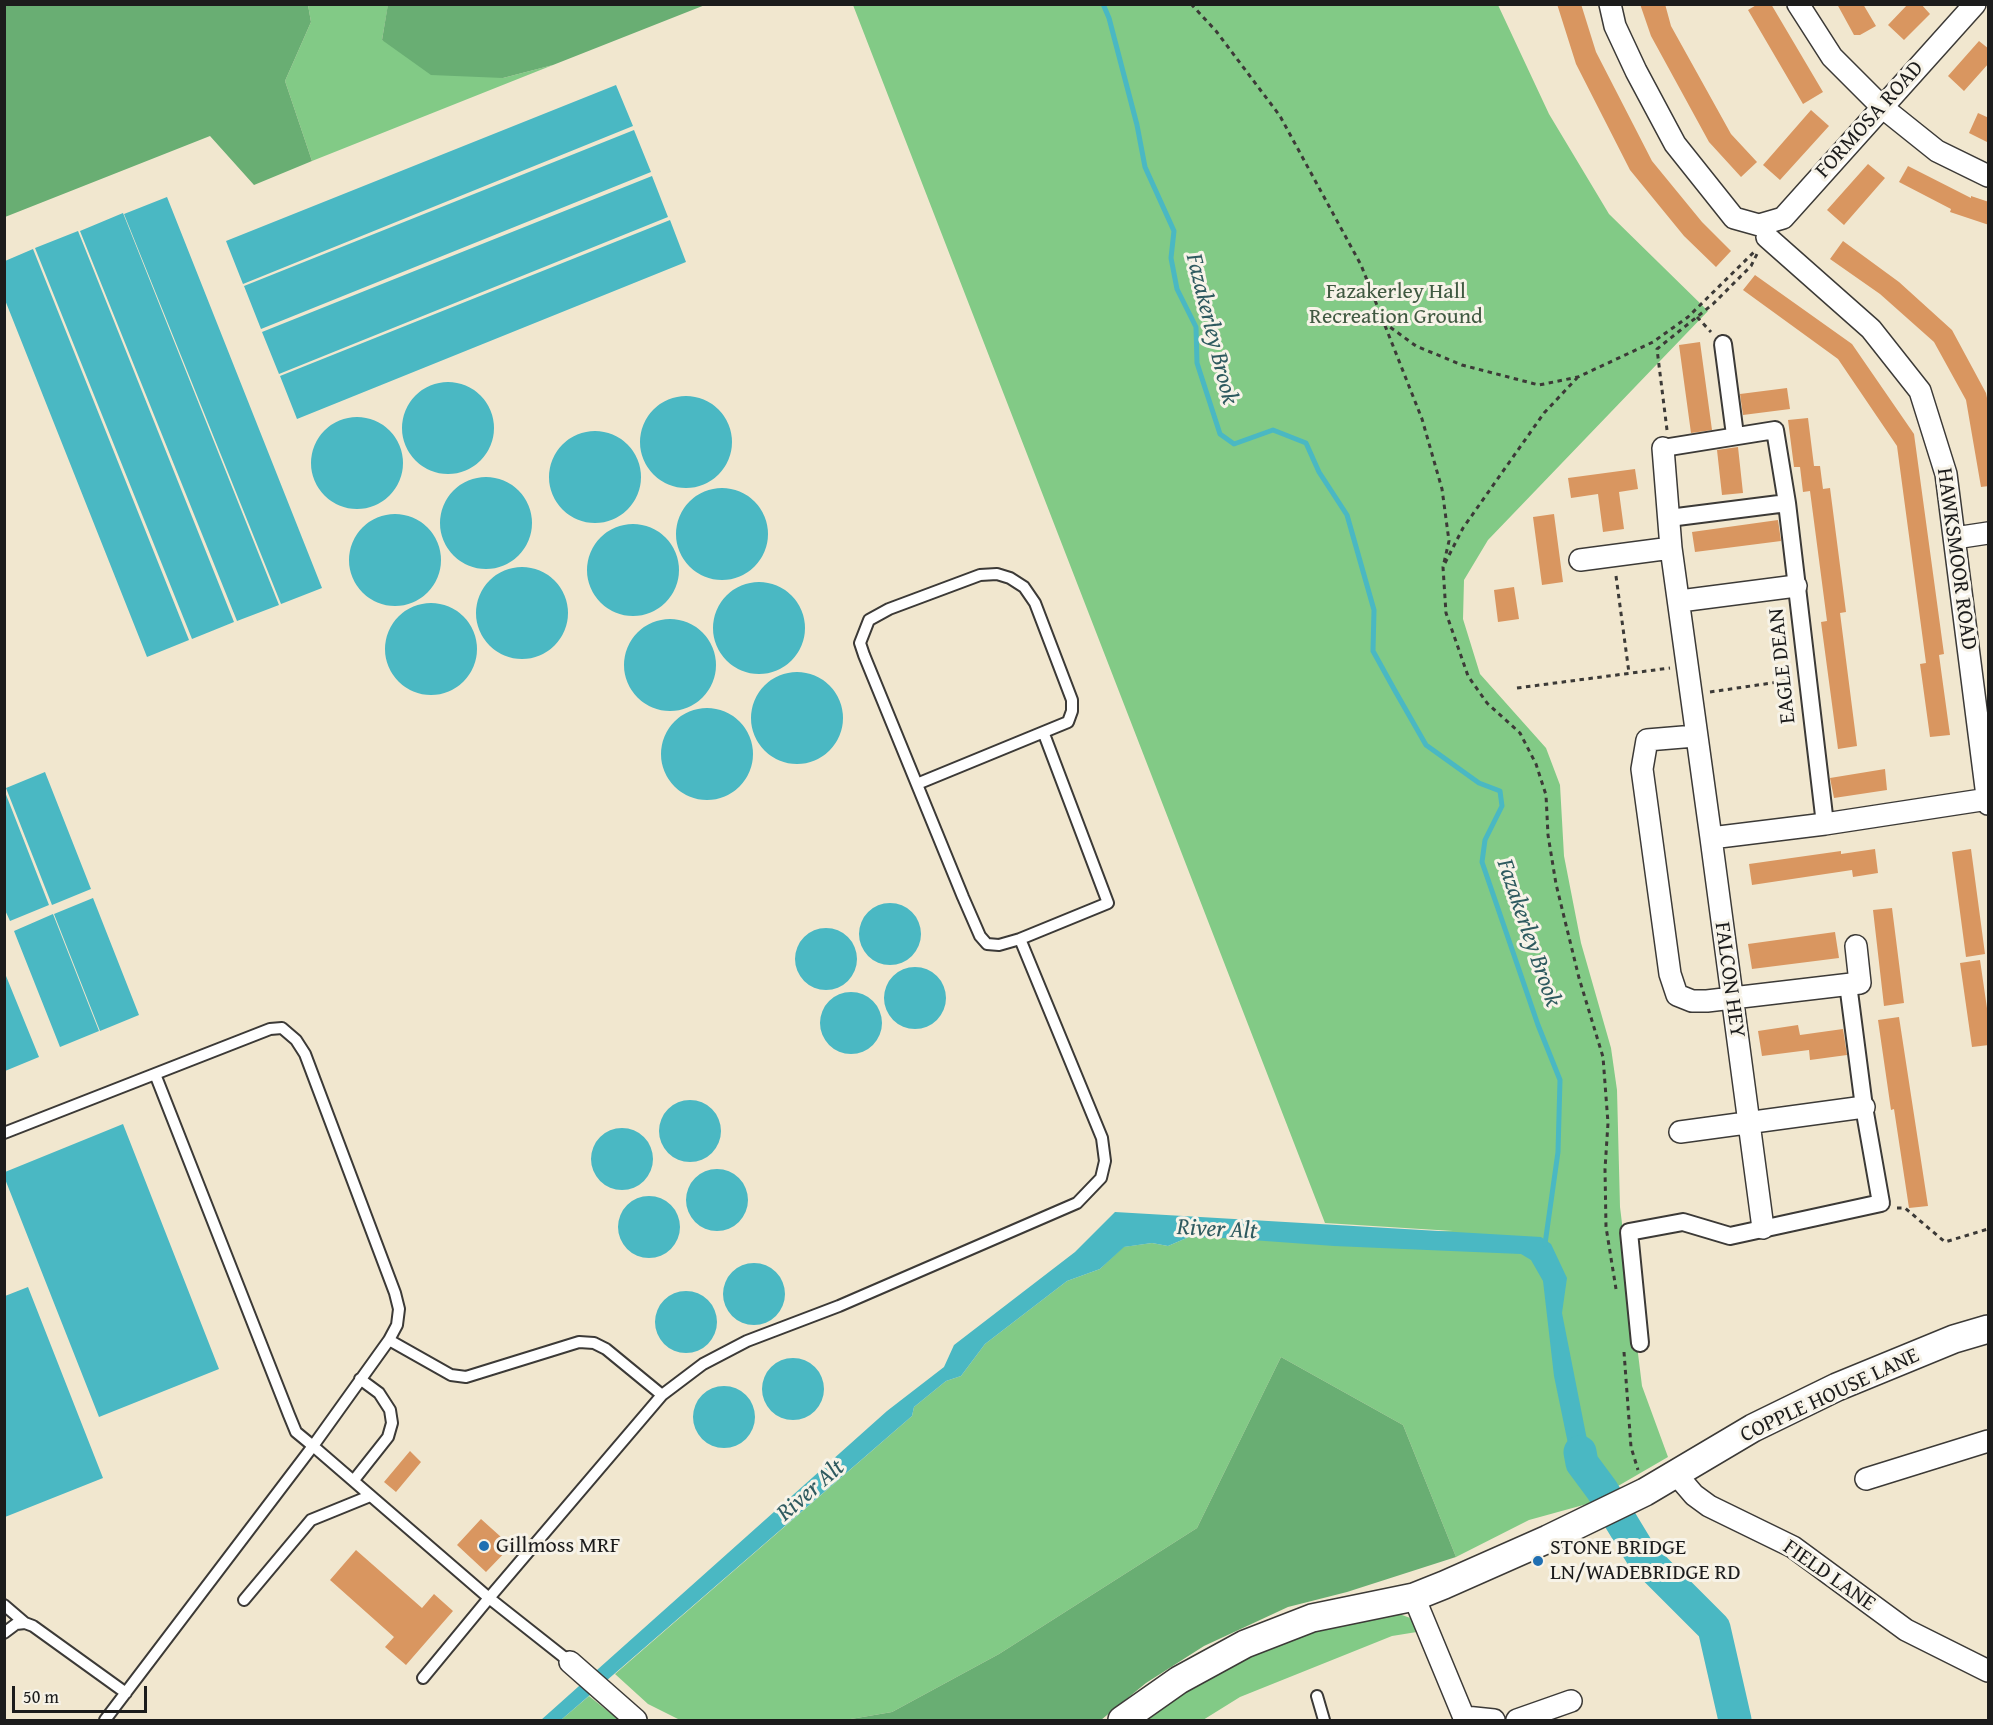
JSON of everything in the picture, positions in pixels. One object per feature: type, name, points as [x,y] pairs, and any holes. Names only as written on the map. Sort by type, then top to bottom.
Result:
[{"type":"street","points":[[1610,4],[1615,26],[1675,144],[1734,218],[1763,231]]},
{"type":"street","points":[[1798,4],[1832,57],[1882,107],[1936,152],[1989,176]]},
{"type":"street","name":"FORMOSA ROAD","points":[[1763,231],[1783,218],[1975,4]]},
{"type":"street","name":"HAWKSMOOR ROAD","points":[[1763,231],[1771,243],[1871,329],[1920,391],[1946,474],[1954,538],[1983,711],[1988,802]]},
{"type":"street","points":[[1723,344],[1735,435]]},
{"type":"street","name":"EAGLE DEAN","points":[[1666,447],[1775,430],[1787,502],[1825,824]]},
{"type":"street","name":"FALCON HEY","points":[[1666,447],[1671,548],[1680,601],[1695,736],[1711,838],[1763,1228]]},
{"type":"street","points":[[1669,518],[1787,502]]},
{"type":"street","points":[[1954,538],[1989,533]]},
{"type":"street","points":[[1580,560],[1671,548]]},
{"type":"street","points":[[1680,601],[1796,585]]},
{"type":"street","points":[[1695,736],[1647,740],[1641,769],[1670,974],[1677,995],[1692,1001],[1860,982],[1856,946]]},
{"type":"street","points":[[1711,838],[1988,802]]},
{"type":"street","points":[[1640,1344],[1629,1232],[1683,1222],[1730,1236],[1881,1203],[1864,1107],[1848,984]]},
{"type":"street","points":[[1680,1132],[1864,1107]]},
{"type":"street","name":"COPPLE HOUSE LANE","points":[[1122,1720],[1179,1680],[1245,1644],[1312,1618],[1414,1597],[1548,1539],[1645,1492],[1753,1428],[1837,1387],[1954,1339],[1989,1329]]},
{"type":"street","points":[[1866,1479],[1989,1441]]},
{"type":"street","name":"FIELD LANE","points":[[1676,1474],[1694,1495],[1709,1506],[1794,1547],[1906,1630],[1989,1671]]},
{"type":"street","points":[[1414,1597],[1465,1719],[1494,1720]]},
{"type":"street","points":[[570,1662],[631,1716]]},
{"type":"street","points":[[1517,1720],[1571,1701]]},
{"type":"lane","points":[[917,784],[1044,734],[1068,722],[1072,711],[1072,700],[1035,603],[1024,587],[1010,578],[997,574],[980,575],[890,609],[869,620],[860,643],[917,784],[980,936],[987,944],[999,945],[1020,939],[1108,903],[1044,734]]},
{"type":"lane","points":[[423,1678],[662,1395],[703,1364],[747,1341],[838,1306],[1077,1203],[1101,1178],[1105,1161],[1102,1138],[1020,939]]},
{"type":"lane","points":[[4,1132],[270,1029],[282,1028],[296,1040],[305,1054],[399,1309],[397,1325],[389,1340],[313,1446],[105,1720]]},
{"type":"lane","points":[[155,1074],[296,1432],[489,1598],[570,1662]]},
{"type":"lane","points":[[389,1340],[452,1375],[466,1377],[579,1342],[594,1343],[606,1349],[662,1395]]},
{"type":"lane","points":[[354,1480],[388,1437],[392,1423],[390,1410],[379,1393],[360,1378]]},
{"type":"lane","points":[[244,1600],[311,1520],[370,1496]]},
{"type":"lane","points":[[4,1605],[25,1623],[126,1694]]},
{"type":"lane","points":[[4,1633],[16,1624],[25,1623]]},
{"type":"lane","points":[[1317,1696],[1324,1720]]},
{"type":"path","points":[[1191,4],[1216,31],[1280,116],[1361,265],[1422,419],[1442,489],[1449,541],[1443,567],[1446,613],[1468,676],[1487,704],[1520,733],[1536,764],[1546,795],[1548,836],[1556,884],[1579,978],[1603,1058],[1608,1123],[1605,1169],[1606,1227],[1616,1294]]},
{"type":"path","points":[[1382,321],[1416,346],[1496,375],[1539,385],[1578,377],[1653,342],[1688,317],[1746,261],[1763,231]]},
{"type":"path","points":[[1666,447],[1657,349],[1697,317],[1751,266],[1763,231]]},
{"type":"path","points":[[1746,261],[1751,266]]},
{"type":"path","points":[[1697,317],[1723,344]]},
{"type":"path","points":[[1443,567],[1463,528],[1544,413],[1578,377]]},
{"type":"path","points":[[1613,556],[1629,673]]},
{"type":"path","points":[[1517,688],[1686,665]]},
{"type":"path","points":[[1690,695],[1806,678]]},
{"type":"path","points":[[1881,1203],[1889,1207],[1905,1208],[1945,1242],[1989,1229]]},
{"type":"path","points":[[1623,1342],[1631,1448],[1645,1492]]},
{"type":"green space","points":[[5,4],[308,5],[311,22],[285,81],[312,161],[254,185],[210,136],[5,217]]},
{"type":"green space","points":[[388,4],[705,5],[553,65],[503,78],[431,75],[382,40]]},
{"type":"green space","points":[[308,5],[388,5],[382,40],[503,78],[553,65],[312,161],[285,81],[311,22]]},
{"type":"green space","name":"Fazakerley Hall Recreation Ground","points":[[853,5],[1498,5],[1549,114],[1609,214],[1708,311],[1488,540],[1464,580],[1463,619],[1480,674],[1546,748],[1560,785],[1564,856],[1581,943],[1611,1048],[1617,1090],[1620,1207],[1642,1386],[1668,1457],[1587,1504],[1529,1520],[1456,1557],[1403,1425],[1281,1357],[1197,1528],[999,1654],[892,1712],[845,1720],[680,1720],[648,1704],[615,1674],[912,1416],[914,1407],[946,1381],[961,1376],[985,1344],[1067,1281],[1100,1269],[1123,1247],[1152,1243],[1168,1246],[1189,1237],[1453,1231],[1325,1223]]},
{"type":"green space","points":[[1281,1357],[1403,1425],[1456,1557],[1347,1592],[1288,1607],[1204,1646],[1146,1683],[1101,1720],[845,1720],[892,1712],[999,1654],[1197,1528]]},
{"type":"green space","points":[[1379,1614],[1402,1615],[1413,1619],[1423,1631],[1392,1636],[1240,1697],[1203,1720],[1138,1720],[1217,1672],[1290,1638]]},
{"type":"green space","points":[[589,1696],[619,1720],[561,1720]]},
{"type":"water","points":[[616,85],[633,126],[243,284],[226,241]]},
{"type":"water","points":[[634,130],[651,172],[261,329],[244,286]]},
{"type":"water","points":[[652,176],[668,217],[279,374],[262,332]]},
{"type":"water","points":[[167,197],[322,588],[281,604],[124,214]]},
{"type":"water","points":[[123,213],[279,605],[237,621],[80,231]]},
{"type":"water","points":[[670,220],[686,262],[297,419],[280,376]]},
{"type":"water","points":[[78,231],[234,622],[192,639],[35,248]]},
{"type":"water","points":[[33,249],[189,640],[147,657],[5,300],[5,261]]},
{"type":"water","points":[[448,382],[466,385],[481,395],[491,410],[494,428],[491,446],[481,461],[466,471],[448,474],[430,471],[415,461],[405,446],[402,428],[405,410],[415,395],[430,385]]},
{"type":"water","points":[[686,396],[704,399],[719,409],[729,424],[732,442],[729,460],[719,475],[704,485],[686,488],[668,485],[653,475],[643,460],[640,442],[643,424],[653,409],[668,399]]},
{"type":"water","points":[[357,417],[375,420],[390,430],[400,445],[403,463],[400,481],[390,496],[375,506],[357,509],[339,506],[324,496],[314,481],[311,463],[314,445],[324,430],[339,420]]},
{"type":"water","points":[[595,431],[613,434],[628,444],[638,459],[641,477],[638,495],[628,510],[613,520],[595,523],[577,520],[562,510],[552,495],[549,477],[552,459],[562,444],[577,434]]},
{"type":"water","points":[[486,477],[504,480],[519,490],[529,505],[532,523],[529,541],[519,556],[504,566],[486,569],[468,566],[453,556],[443,541],[440,523],[443,505],[453,490],[468,480]]},
{"type":"water","points":[[722,488],[740,491],[755,501],[765,516],[768,534],[765,552],[755,567],[740,577],[722,580],[704,577],[689,567],[679,552],[676,534],[679,516],[689,501],[704,491]]},
{"type":"water","points":[[395,514],[413,517],[428,527],[438,542],[441,560],[438,578],[428,593],[413,603],[395,606],[377,603],[362,593],[352,578],[349,560],[352,542],[362,527],[377,517]]},
{"type":"water","points":[[633,524],[651,527],[666,537],[676,552],[679,570],[676,588],[666,603],[651,613],[633,616],[615,613],[600,603],[590,588],[587,570],[590,552],[600,537],[615,527]]},
{"type":"water","points":[[522,567],[540,570],[555,580],[565,595],[568,613],[565,631],[555,646],[540,656],[522,659],[504,656],[489,646],[479,631],[476,613],[479,595],[489,580],[504,570]]},
{"type":"water","points":[[759,582],[777,585],[792,595],[802,610],[805,628],[802,646],[792,661],[777,671],[759,674],[741,671],[726,661],[716,646],[713,628],[716,610],[726,595],[741,585]]},
{"type":"water","points":[[431,603],[449,606],[464,616],[474,631],[477,649],[474,667],[464,682],[449,692],[431,695],[413,692],[398,682],[388,667],[385,649],[388,631],[398,616],[413,606]]},
{"type":"water","points":[[670,619],[688,622],[703,632],[713,647],[716,665],[713,683],[703,698],[688,708],[670,711],[652,708],[637,698],[627,683],[624,665],[627,647],[637,632],[652,622]]},
{"type":"water","points":[[797,672],[815,675],[830,685],[840,700],[843,718],[840,736],[830,751],[815,761],[797,764],[779,761],[764,751],[754,736],[751,718],[754,700],[764,685],[779,675]]},
{"type":"water","points":[[707,708],[725,711],[740,721],[750,736],[753,754],[750,772],[740,787],[725,797],[707,800],[689,797],[674,787],[664,772],[661,754],[664,736],[674,721],[689,711]]},
{"type":"water","points":[[45,772],[91,889],[52,905],[6,788]]},
{"type":"water","points":[[5,792],[49,905],[10,921],[4,908]]},
{"type":"water","points":[[93,898],[139,1015],[100,1031],[54,914]]},
{"type":"water","points":[[890,903],[902,905],[912,912],[919,922],[921,934],[919,946],[912,956],[902,963],[890,965],[878,963],[868,956],[861,946],[859,934],[861,922],[868,912],[878,905]]},
{"type":"water","points":[[53,914],[99,1031],[60,1047],[14,931]]},
{"type":"water","points":[[826,928],[838,930],[848,937],[855,947],[857,959],[855,971],[848,981],[838,988],[826,990],[814,988],[804,981],[797,971],[795,959],[797,947],[804,937],[814,930]]},
{"type":"water","points":[[915,967],[927,969],[937,976],[944,986],[946,998],[944,1010],[937,1020],[927,1027],[915,1029],[903,1027],[893,1020],[886,1010],[884,998],[886,986],[893,976],[903,969]]},
{"type":"water","points":[[4,971],[39,1057],[5,1071],[4,1071]]},
{"type":"water","points":[[851,992],[863,994],[873,1001],[880,1011],[882,1023],[880,1035],[873,1045],[863,1052],[851,1054],[839,1052],[829,1045],[822,1035],[820,1023],[822,1011],[829,1001],[839,994]]},
{"type":"water","points":[[690,1100],[702,1102],[712,1109],[719,1119],[721,1131],[719,1143],[712,1153],[702,1160],[690,1162],[678,1160],[668,1153],[661,1143],[659,1131],[661,1119],[668,1109],[678,1102]]},
{"type":"water","points":[[123,1124],[219,1369],[99,1417],[5,1179],[5,1172]]},
{"type":"water","points":[[622,1128],[634,1130],[644,1137],[651,1147],[653,1159],[651,1171],[644,1181],[634,1188],[622,1190],[610,1188],[600,1181],[593,1171],[591,1159],[593,1147],[600,1137],[610,1130]]},
{"type":"water","points":[[717,1169],[729,1171],[739,1178],[746,1188],[748,1200],[746,1212],[739,1222],[729,1229],[717,1231],[705,1229],[695,1222],[688,1212],[686,1200],[688,1188],[695,1178],[705,1171]]},
{"type":"water","points":[[649,1196],[661,1198],[671,1205],[678,1215],[680,1227],[678,1239],[671,1249],[661,1256],[649,1258],[637,1256],[627,1249],[620,1239],[618,1227],[620,1215],[627,1205],[637,1198]]},
{"type":"water","points":[[1115,1212],[1541,1237],[1551,1244],[1567,1278],[1562,1313],[1591,1460],[1608,1487],[1593,1495],[1573,1468],[1554,1376],[1543,1281],[1531,1260],[1521,1254],[1189,1237],[1168,1246],[1152,1243],[1124,1247],[1100,1269],[1067,1281],[985,1344],[961,1376],[946,1381],[914,1407],[912,1416],[561,1720],[541,1720],[887,1411],[944,1367],[954,1345],[1075,1252]]},
{"type":"water","points":[[754,1263],[766,1265],[776,1272],[783,1282],[785,1294],[783,1306],[776,1316],[766,1323],[754,1325],[742,1323],[732,1316],[725,1306],[723,1294],[725,1282],[732,1272],[742,1265]]},
{"type":"water","points":[[28,1287],[103,1478],[5,1517],[5,1296]]},
{"type":"water","points":[[686,1291],[698,1293],[708,1300],[715,1310],[717,1322],[715,1334],[708,1344],[698,1351],[686,1353],[674,1351],[664,1344],[657,1334],[655,1322],[657,1310],[664,1300],[674,1293]]},
{"type":"water","points":[[793,1358],[805,1360],[815,1367],[822,1377],[824,1389],[822,1401],[815,1411],[805,1418],[793,1420],[781,1418],[771,1411],[764,1401],[762,1389],[764,1377],[771,1367],[781,1360]]},
{"type":"water","points":[[724,1386],[736,1388],[746,1395],[753,1405],[755,1417],[753,1429],[746,1439],[736,1446],[724,1448],[712,1446],[702,1439],[695,1429],[693,1417],[695,1405],[702,1395],[712,1388]]},
{"type":"building","points":[[1557,4],[1581,4],[1596,52],[1652,161],[1702,222],[1731,251],[1716,267],[1684,236],[1630,170],[1576,64]]},
{"type":"building","points":[[1640,4],[1665,4],[1671,26],[1731,134],[1757,162],[1741,177],[1709,142],[1651,36]]},
{"type":"building","points":[[1758,4],[1771,4],[1823,92],[1803,104],[1748,10]]},
{"type":"building","points":[[1837,4],[1863,4],[1876,26],[1860,35],[1854,35]]},
{"type":"building","points":[[1908,4],[1921,4],[1930,14],[1904,40],[1888,25]]},
{"type":"building","points":[[1979,41],[1989,49],[1989,63],[1964,91],[1948,76]]},
{"type":"building","points":[[1811,110],[1829,126],[1780,180],[1763,165]]},
{"type":"building","points":[[1978,113],[1989,118],[1989,143],[1969,133]]},
{"type":"building","points":[[1868,164],[1885,178],[1844,225],[1827,210]]},
{"type":"building","points":[[1908,166],[1971,198],[1971,196],[1989,202],[1989,225],[1950,212],[1951,209],[1899,182]]},
{"type":"building","points":[[1843,241],[1899,282],[1952,330],[1986,393],[1989,408],[1989,486],[1981,487],[1966,400],[1934,342],[1880,294],[1830,259]]},
{"type":"building","points":[[1755,275],[1852,344],[1914,434],[1944,654],[1939,655],[1950,735],[1930,737],[1920,664],[1926,663],[1897,446],[1838,359],[1743,290]]},
{"type":"building","points":[[1700,342],[1712,430],[1691,433],[1679,345]]},
{"type":"building","points":[[1787,388],[1790,409],[1743,415],[1740,394]]},
{"type":"building","points":[[1808,418],[1814,466],[1820,466],[1823,489],[1830,488],[1846,612],[1840,613],[1857,746],[1838,749],[1821,622],[1827,621],[1810,491],[1803,492],[1800,467],[1794,467],[1788,420]]},
{"type":"building","points":[[1738,447],[1743,493],[1722,495],[1717,450]]},
{"type":"building","points":[[1635,469],[1638,489],[1619,492],[1624,529],[1603,532],[1598,494],[1571,498],[1568,478]]},
{"type":"building","points":[[1554,514],[1563,582],[1542,585],[1533,517]]},
{"type":"building","points":[[1778,520],[1781,541],[1695,552],[1692,532]]},
{"type":"building","points":[[1514,587],[1519,619],[1498,622],[1494,590]]},
{"type":"building","points":[[1885,769],[1887,790],[1834,798],[1830,778]]},
{"type":"building","points":[[1875,849],[1878,873],[1853,877],[1852,870],[1752,885],[1749,864],[1841,851],[1841,854]]},
{"type":"building","points":[[1971,849],[1985,954],[1966,957],[1952,852]]},
{"type":"building","points":[[1892,908],[1904,1003],[1884,1006],[1873,910]]},
{"type":"building","points":[[1835,932],[1839,958],[1752,969],[1748,944]]},
{"type":"building","points":[[1980,960],[1989,1022],[1989,1045],[1972,1047],[1960,963]]},
{"type":"building","points":[[1899,1017],[1928,1206],[1909,1208],[1894,1109],[1891,1110],[1878,1020]]},
{"type":"building","points":[[1798,1025],[1800,1035],[1843,1029],[1847,1055],[1810,1060],[1809,1050],[1762,1056],[1758,1031]]},
{"type":"building","points":[[410,1451],[421,1462],[396,1492],[384,1482]]},
{"type":"building","name":"Gillmoss MRF","points":[[481,1519],[511,1546],[486,1572],[457,1545]]},
{"type":"building","points":[[356,1550],[422,1608],[434,1594],[453,1611],[406,1665],[385,1647],[394,1637],[330,1580]]},
{"type":"waterway","name":"Fazakerley Brook","points":[[1103,4],[1109,18],[1137,125],[1145,167],[1174,231],[1171,258],[1177,289],[1196,327],[1197,363],[1220,434],[1234,444],[1273,430],[1306,443],[1319,472],[1347,515],[1374,610],[1373,651],[1394,689],[1426,745],[1479,783],[1500,791],[1502,806],[1485,840],[1482,862],[1538,1025],[1560,1080],[1558,1152],[1545,1244]]},
{"type":"waterway","name":"River Alt","points":[[1580,1452],[1582,1463],[1602,1490],[1642,1556],[1714,1628],[1735,1720]]},
{"type":"place","name":"Gillmoss MRF","points":[[484,1546]]},
{"type":"place","name":"STONE BRIDGE LN/WADEBRIDGE RD","points":[[1538,1561]]}]
